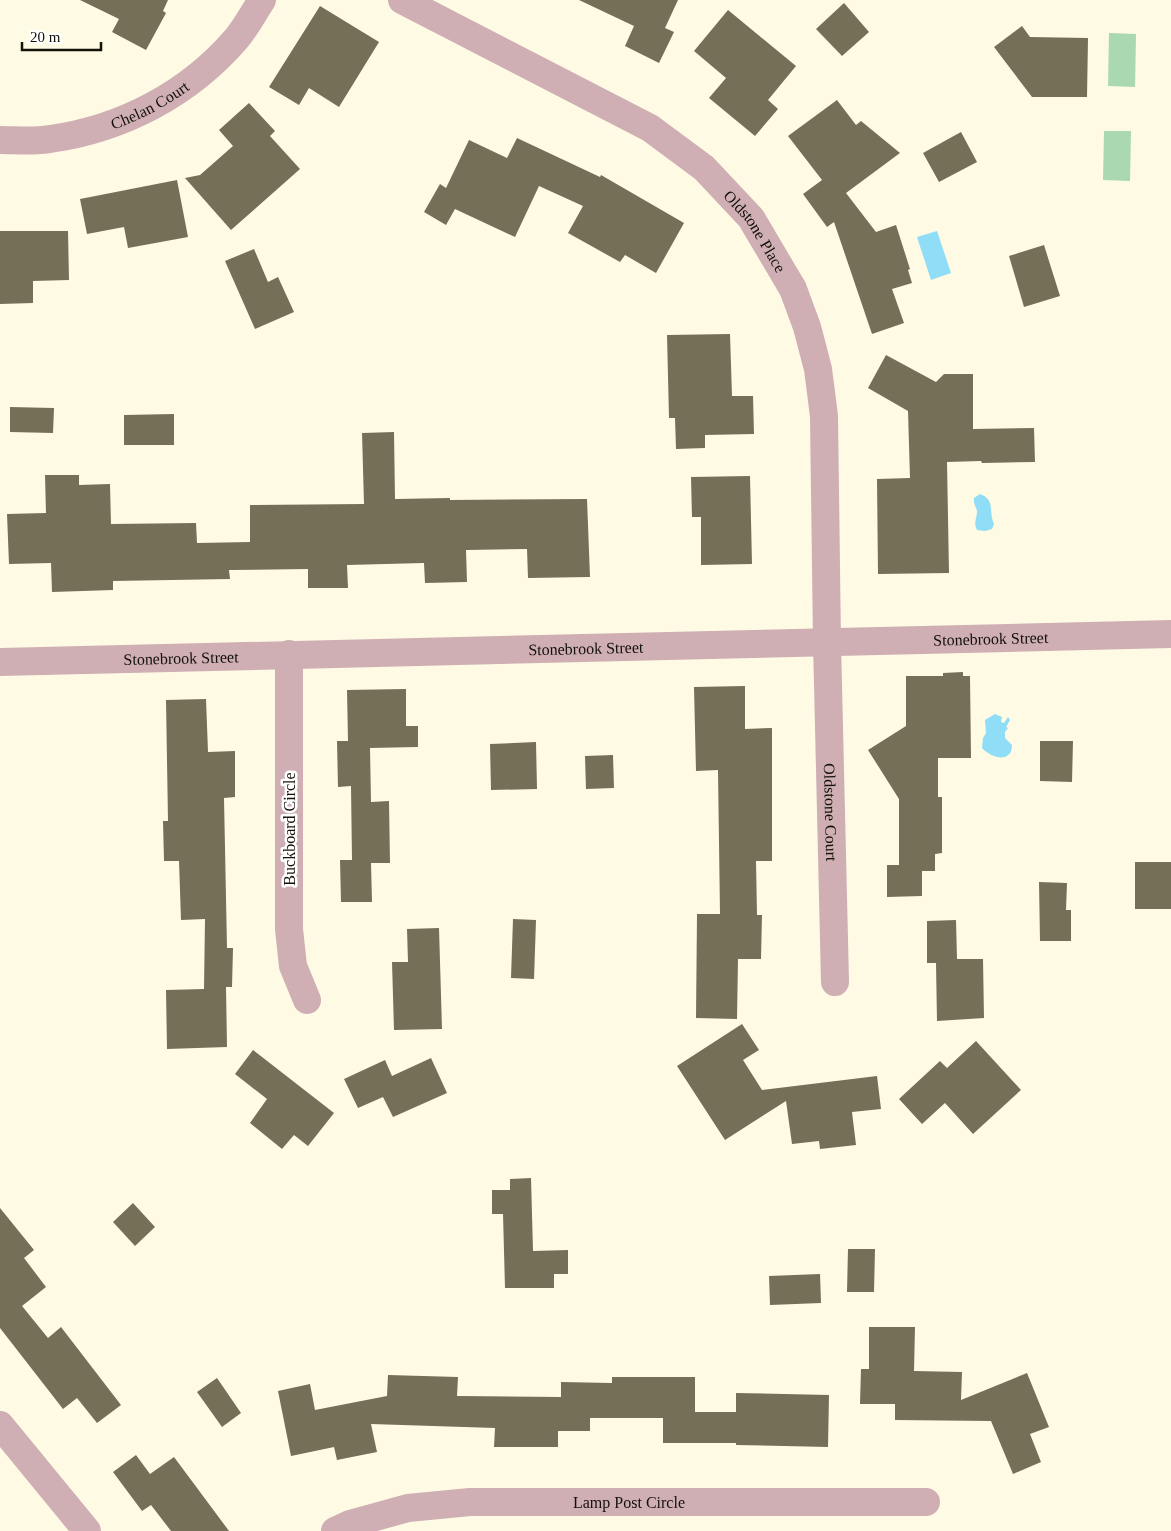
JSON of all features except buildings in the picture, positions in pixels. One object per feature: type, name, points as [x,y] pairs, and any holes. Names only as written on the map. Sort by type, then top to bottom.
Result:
[{"type":"street","name":"Chelan Court","points":[[0,140],[48,140],[102,128],[152,107],[198,77],[237,38],[262,0]]},
{"type":"street","name":"Oldstone Place","points":[[402,0],[650,128],[704,168],[751,218],[793,289],[808,327],[818,369],[824,416],[827,642]]},
{"type":"street","name":"Stonebrook Street","points":[[0,662],[1171,634]]},
{"type":"street","name":"Oldstone Court","points":[[827,642],[835,982]]},
{"type":"street","name":"Buckboard Circle","points":[[289,654],[289,929],[293,966],[306,1000]]},
{"type":"street","points":[[0,1425],[87,1531]]},
{"type":"street","name":"Lamp Post Circle","points":[[335,1531],[350,1524],[408,1508],[470,1502],[926,1502]]},
{"type":"green space","points":[[1109,33],[1136,34],[1135,87],[1108,86]]},
{"type":"green space","points":[[1104,131],[1131,131],[1130,181],[1103,180]]},
{"type":"water","points":[[937,231],[951,273],[931,280],[917,237]]},
{"type":"water","points":[[980,494],[985,496],[990,503],[994,524],[992,529],[985,531],[977,530],[975,525],[977,511],[974,498]]},
{"type":"water","points":[[995,714],[1002,717],[1001,722],[1004,723],[1008,717],[1010,720],[1006,727],[1008,728],[1005,732],[1005,738],[1012,745],[1009,755],[1005,757],[995,756],[982,748],[983,738],[986,733],[985,720]]}]
